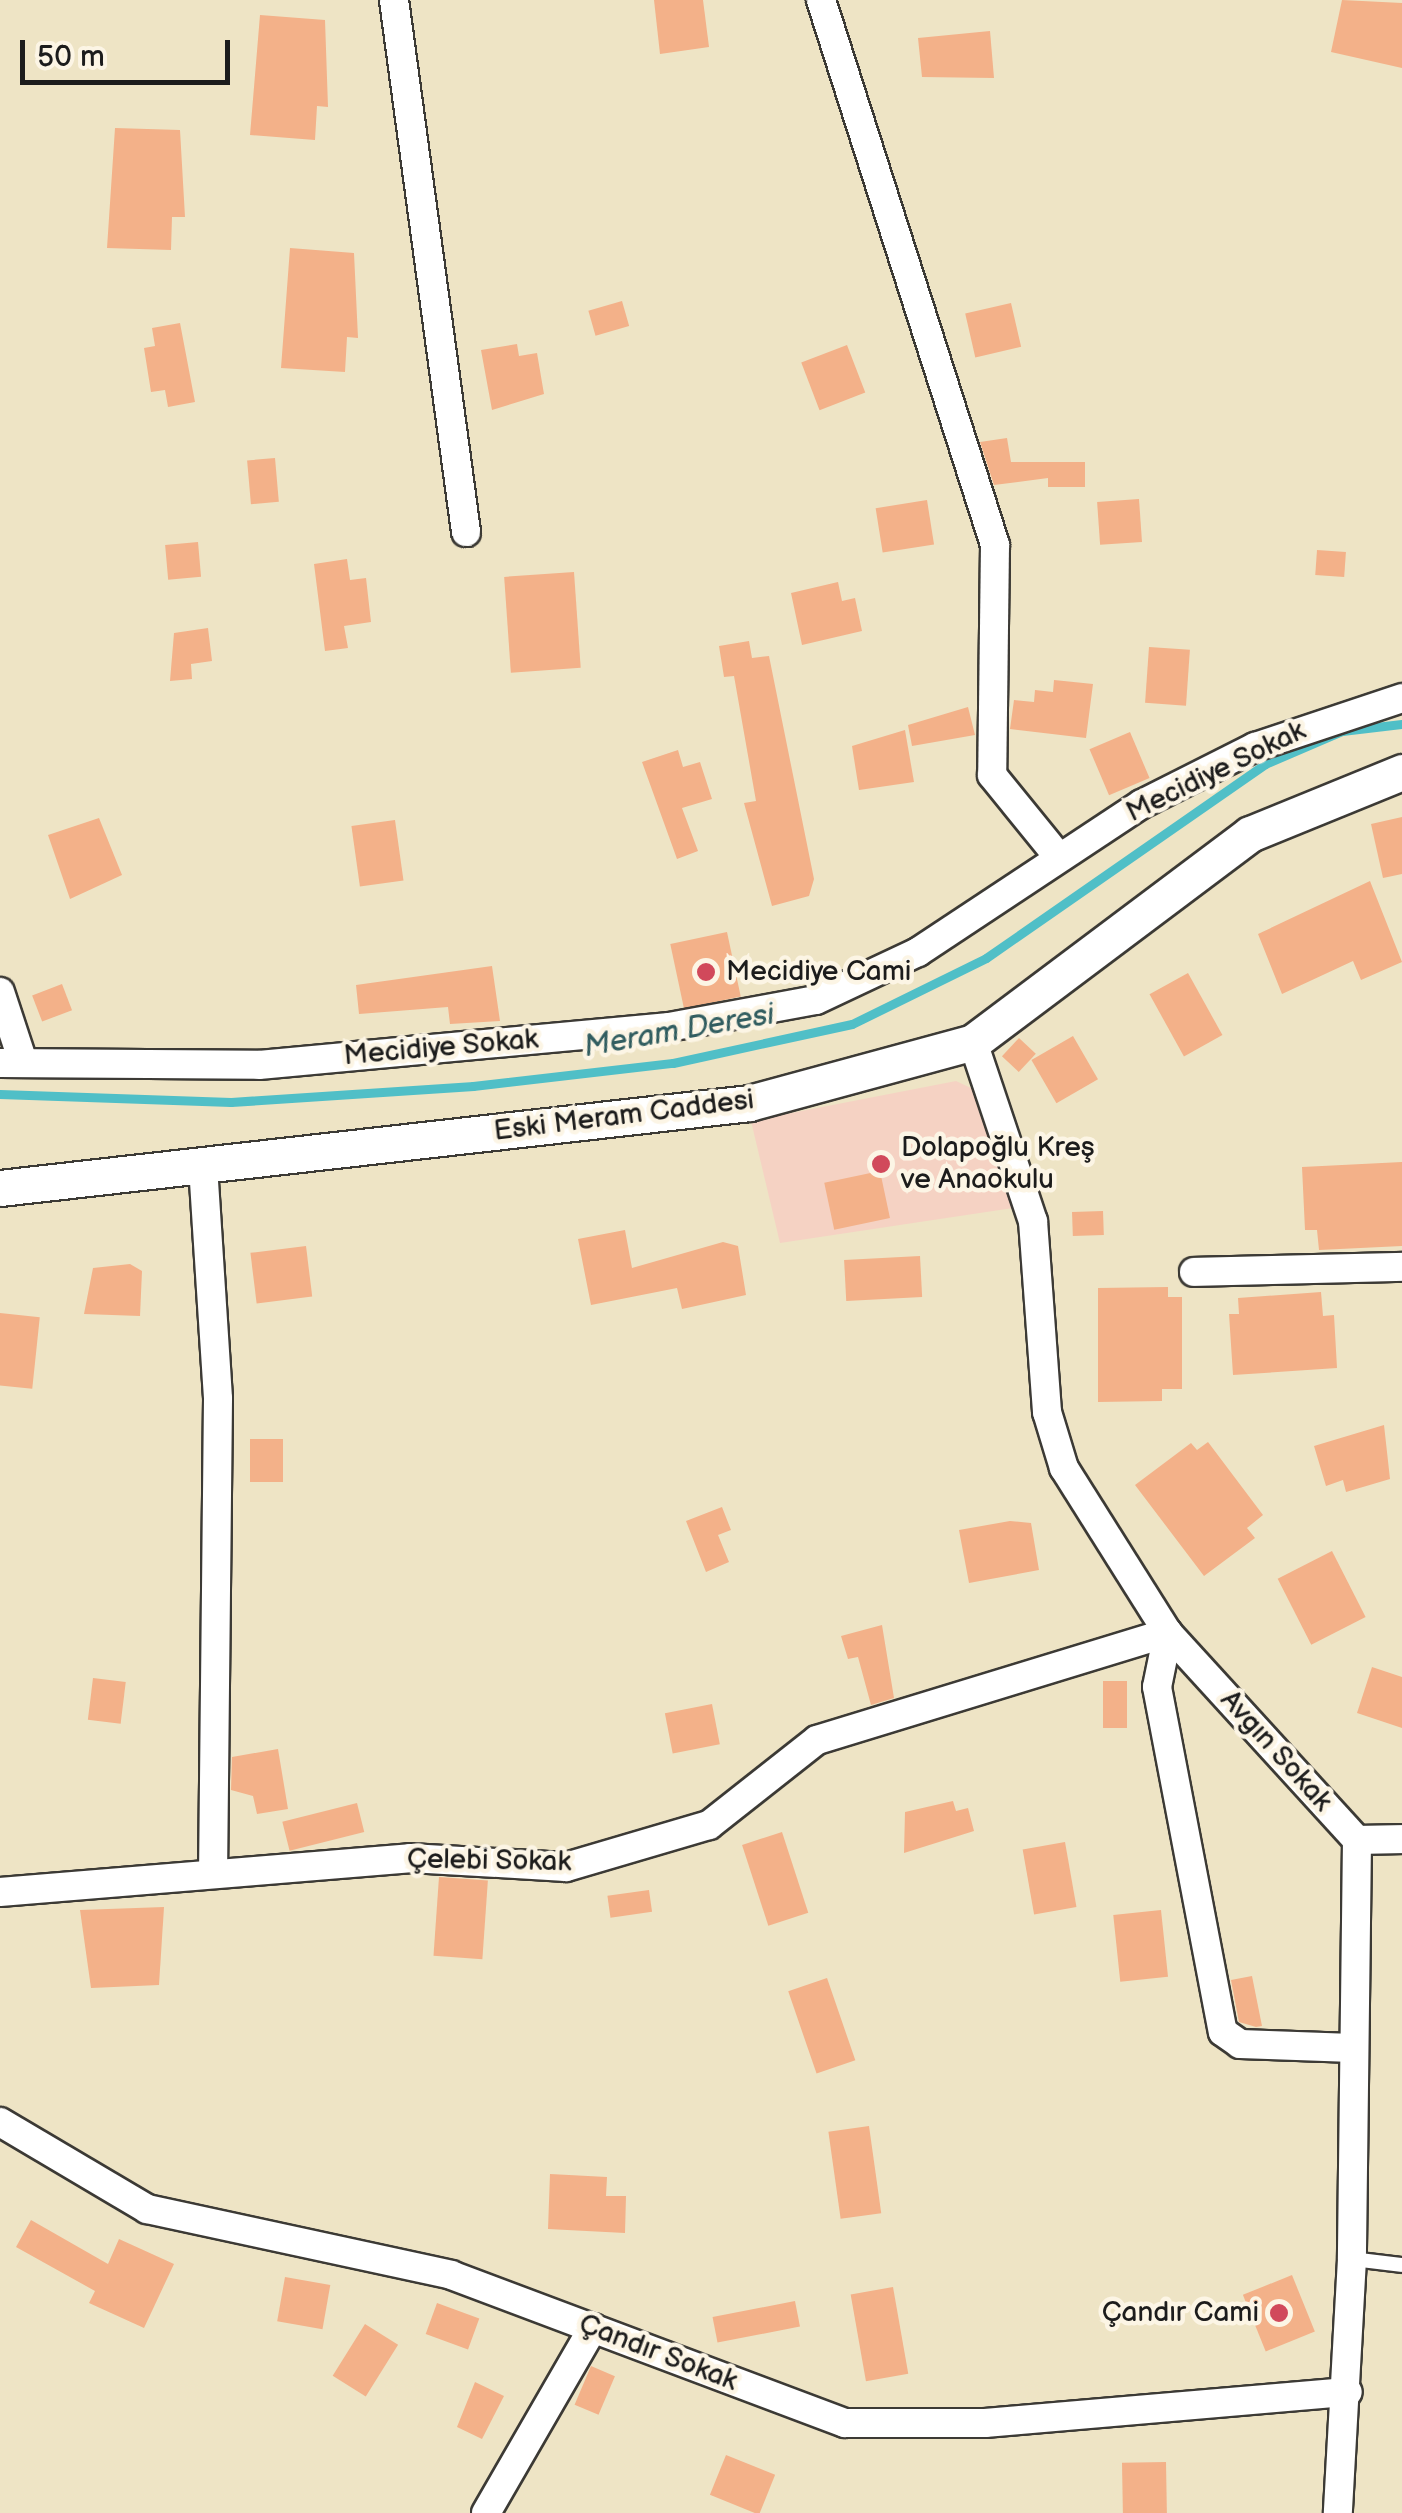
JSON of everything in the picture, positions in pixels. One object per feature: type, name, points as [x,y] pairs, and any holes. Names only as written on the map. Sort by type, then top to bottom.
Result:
[{"type":"street","points":[[394,0],[466,532]]},
{"type":"street","points":[[820,0],[995,545],[992,775],[1057,856]]},
{"type":"street","name":"Mecidiye Sokak","points":[[11,1062],[259,1066],[669,1026],[816,1000],[918,952],[1057,856],[1255,746],[1402,698]]},
{"type":"street","name":"Eski Meram Caddesi","points":[[0,1188],[749,1104],[973,1042],[1250,834],[1402,772]]},
{"type":"street","points":[[0,992],[11,1062]]},
{"type":"street","name":"Avgın Sokak","points":[[973,1042],[1032,1221],[1047,1412],[1064,1468],[1168,1633],[1357,1840]]},
{"type":"street","points":[[203,1166],[218,1399],[213,1874]]},
{"type":"street","points":[[1194,1272],[1402,1267]]},
{"type":"street","points":[[1168,1633],[1157,1687],[1223,2032],[1240,2044],[1353,2048]]},
{"type":"street","name":"Çelebi Sokak","points":[[0,1892],[410,1858],[566,1867],[709,1825],[816,1740],[1168,1633]]},
{"type":"street","points":[[1341,2512],[1352,2259],[1357,1840],[1402,1840]]},
{"type":"street","name":"Çandır Sokak","points":[[0,2122],[147,2209],[451,2275],[845,2424],[985,2424],[1348,2392]]},
{"type":"street","points":[[486,2513],[593,2328]]},
{"type":"lane","points":[[1352,2259],[1402,2265]]},
{"type":"shaded area","name":"Dolapoğlu Kreş ve Anaokulu","points":[[956,1081],[975,1090],[1013,1208],[780,1243],[751,1121]]},
{"type":"building","points":[[654,0],[703,0],[709,47],[660,54]]},
{"type":"building","points":[[1342,0],[1402,3],[1402,68],[1331,52]]},
{"type":"building","points":[[260,15],[325,20],[328,107],[317,106],[315,140],[250,135]]},
{"type":"building","points":[[990,31],[994,78],[922,77],[918,38]]},
{"type":"building","points":[[115,128],[180,130],[185,217],[172,217],[171,250],[107,248]]},
{"type":"building","points":[[290,248],[354,253],[358,338],[347,337],[345,372],[281,368]]},
{"type":"building","points":[[622,301],[629,326],[596,336],[588,311]]},
{"type":"building","points":[[1011,303],[1021,347],[975,357],[965,314]]},
{"type":"building","points":[[180,323],[195,402],[168,407],[165,390],[151,392],[144,348],[155,346],[152,328]]},
{"type":"building","points":[[517,344],[519,356],[537,353],[544,394],[492,410],[481,350]]},
{"type":"building","points":[[847,345],[865,393],[820,410],[801,363]]},
{"type":"building","points":[[1007,438],[1011,462],[1085,462],[1085,487],[1048,487],[1048,478],[994,485],[980,442]]},
{"type":"building","points":[[275,458],[279,502],[251,504],[247,460]]},
{"type":"building","points":[[1139,499],[1142,542],[1100,545],[1097,502]]},
{"type":"building","points":[[927,500],[934,544],[883,553],[876,508]]},
{"type":"building","points":[[198,542],[201,577],[168,580],[165,545]]},
{"type":"building","points":[[1317,550],[1346,552],[1344,577],[1315,575]]},
{"type":"building","points":[[347,559],[350,580],[366,578],[371,622],[344,626],[348,648],[325,651],[314,564]]},
{"type":"building","points":[[574,572],[581,668],[511,673],[504,577]]},
{"type":"building","points":[[838,582],[842,601],[855,598],[862,631],[802,645],[791,593]]},
{"type":"building","points":[[208,628],[212,661],[191,664],[192,679],[170,681],[174,633]]},
{"type":"building","points":[[749,641],[752,658],[769,656],[814,879],[809,896],[772,906],[744,803],[756,801],[734,676],[724,677],[719,646]]},
{"type":"building","points":[[1149,647],[1190,650],[1186,706],[1145,703]]},
{"type":"building","points":[[1054,680],[1093,684],[1086,738],[1010,729],[1014,700],[1034,702],[1035,690],[1053,692]]},
{"type":"building","points":[[968,707],[975,735],[912,746],[908,725]]},
{"type":"building","points":[[905,730],[914,782],[859,790],[852,746]]},
{"type":"building","points":[[1130,732],[1150,778],[1109,795],[1089,749]]},
{"type":"building","points":[[678,750],[683,767],[700,762],[712,799],[682,808],[698,851],[677,859],[642,762]]},
{"type":"building","points":[[1402,817],[1402,874],[1383,878],[1371,824]]},
{"type":"building","points":[[99,818],[122,875],[70,899],[48,835]]},
{"type":"building","points":[[395,820],[403,880],[360,887],[351,826]]},
{"type":"building","points":[[1370,881],[1402,962],[1361,980],[1353,961],[1282,994],[1258,934]]},
{"type":"building","name":"Mecidiye Cami","points":[[727,932],[741,997],[684,1009],[670,944]]},
{"type":"building","points":[[492,966],[500,1021],[450,1024],[448,1007],[359,1014],[356,985]]},
{"type":"building","points":[[1188,973],[1222,1035],[1184,1056],[1150,994]]},
{"type":"building","points":[[62,984],[72,1010],[42,1022],[32,995]]},
{"type":"building","points":[[1073,1036],[1098,1079],[1056,1103],[1031,1060]]},
{"type":"building","points":[[1019,1038],[1036,1054],[1019,1072],[1002,1056]]},
{"type":"building","points":[[1402,1162],[1402,1246],[1319,1250],[1317,1230],[1305,1230],[1302,1167]]},
{"type":"building","points":[[880,1171],[890,1218],[834,1230],[824,1183]]},
{"type":"building","points":[[1103,1211],[1104,1235],[1073,1236],[1072,1212]]},
{"type":"building","points":[[625,1230],[632,1268],[723,1242],[738,1246],[746,1295],[682,1309],[677,1288],[591,1305],[578,1239]]},
{"type":"building","points":[[306,1246],[312,1297],[257,1303],[250,1253]]},
{"type":"building","points":[[920,1256],[922,1297],[846,1301],[844,1260]]},
{"type":"building","points":[[130,1264],[142,1271],[140,1316],[84,1314],[93,1268]]},
{"type":"building","points":[[1168,1287],[1168,1297],[1182,1297],[1182,1389],[1162,1389],[1162,1401],[1098,1402],[1098,1288]]},
{"type":"building","points":[[1321,1292],[1323,1316],[1334,1315],[1337,1368],[1233,1375],[1229,1314],[1239,1314],[1238,1298]]},
{"type":"building","points":[[0,1313],[40,1317],[32,1389],[0,1385]]},
{"type":"building","points":[[1384,1425],[1390,1479],[1346,1492],[1343,1480],[1326,1486],[1314,1446]]},
{"type":"building","points":[[250,1439],[283,1439],[283,1482],[250,1482]]},
{"type":"building","points":[[1208,1442],[1263,1515],[1247,1528],[1255,1538],[1204,1576],[1135,1485],[1191,1443],[1197,1450]]},
{"type":"building","points":[[722,1507],[731,1530],[718,1535],[729,1562],[706,1572],[686,1521]]},
{"type":"building","points":[[1010,1521],[1031,1523],[1039,1570],[969,1583],[959,1530]]},
{"type":"building","points":[[1332,1551],[1366,1617],[1311,1645],[1278,1579]]},
{"type":"building","points":[[882,1625],[894,1698],[871,1705],[858,1657],[848,1659],[841,1636]]},
{"type":"building","points":[[1372,1667],[1402,1677],[1402,1728],[1357,1713]]},
{"type":"building","points":[[93,1678],[126,1682],[121,1724],[88,1720]]},
{"type":"building","points":[[1103,1681],[1127,1681],[1127,1728],[1103,1728]]},
{"type":"building","points":[[712,1704],[720,1744],[673,1753],[665,1713]]},
{"type":"building","points":[[278,1749],[288,1809],[257,1814],[253,1796],[231,1790],[232,1757]]},
{"type":"building","points":[[953,1801],[956,1811],[968,1808],[974,1831],[904,1853],[905,1812]]},
{"type":"building","points":[[357,1803],[364,1832],[290,1851],[282,1822]]},
{"type":"building","points":[[782,1832],[808,1913],[768,1926],[742,1845]]},
{"type":"building","points":[[1065,1842],[1076,1907],[1034,1914],[1023,1849]]},
{"type":"building","points":[[439,1877],[488,1880],[482,1959],[433,1956]]},
{"type":"building","points":[[649,1890],[652,1912],[610,1918],[607,1896]]},
{"type":"building","points":[[164,1907],[159,1985],[91,1988],[80,1910]]},
{"type":"building","points":[[1161,1910],[1168,1977],[1120,1982],[1113,1915]]},
{"type":"building","points":[[1252,1976],[1262,2026],[1256,2027],[1239,2022],[1231,1980]]},
{"type":"building","points":[[827,1978],[855,2060],[817,2074],[788,1991]]},
{"type":"building","points":[[869,2126],[881,2213],[841,2219],[828,2132]]},
{"type":"building","points":[[550,2174],[607,2177],[606,2196],[626,2196],[625,2233],[548,2229]]},
{"type":"building","points":[[31,2220],[108,2264],[119,2239],[174,2264],[144,2328],[89,2303],[95,2291],[16,2247]]},
{"type":"building","name":"Çandır Cami","points":[[1292,2275],[1315,2332],[1266,2351],[1243,2295]]},
{"type":"building","points":[[285,2277],[330,2285],[322,2329],[277,2321]]},
{"type":"building","points":[[893,2287],[908,2374],[866,2381],[851,2294]]},
{"type":"building","points":[[795,2301],[800,2327],[718,2343],[713,2317]]},
{"type":"building","points":[[437,2303],[479,2318],[468,2349],[426,2334]]},
{"type":"building","points":[[365,2324],[398,2345],[366,2396],[333,2376]]},
{"type":"building","points":[[591,2366],[615,2376],[599,2415],[575,2405]]},
{"type":"building","points":[[475,2382],[504,2396],[482,2439],[457,2427]]},
{"type":"building","points":[[726,2455],[775,2475],[760,2513],[710,2495]]},
{"type":"building","points":[[1166,2462],[1167,2513],[1123,2513],[1122,2463]]},
{"type":"waterway","name":"Meram Deresi","points":[[0,1094],[231,1102],[473,1086],[673,1063],[852,1024],[986,958],[1265,764],[1342,731],[1402,724]]},
{"type":"place","name":"Mecidiye Cami","points":[[706,972]]},
{"type":"place","name":"Dolapoğlu Kreş ve Anaokulu","points":[[881,1164]]},
{"type":"place","name":"Çandır Cami","points":[[1279,2313]]}]
